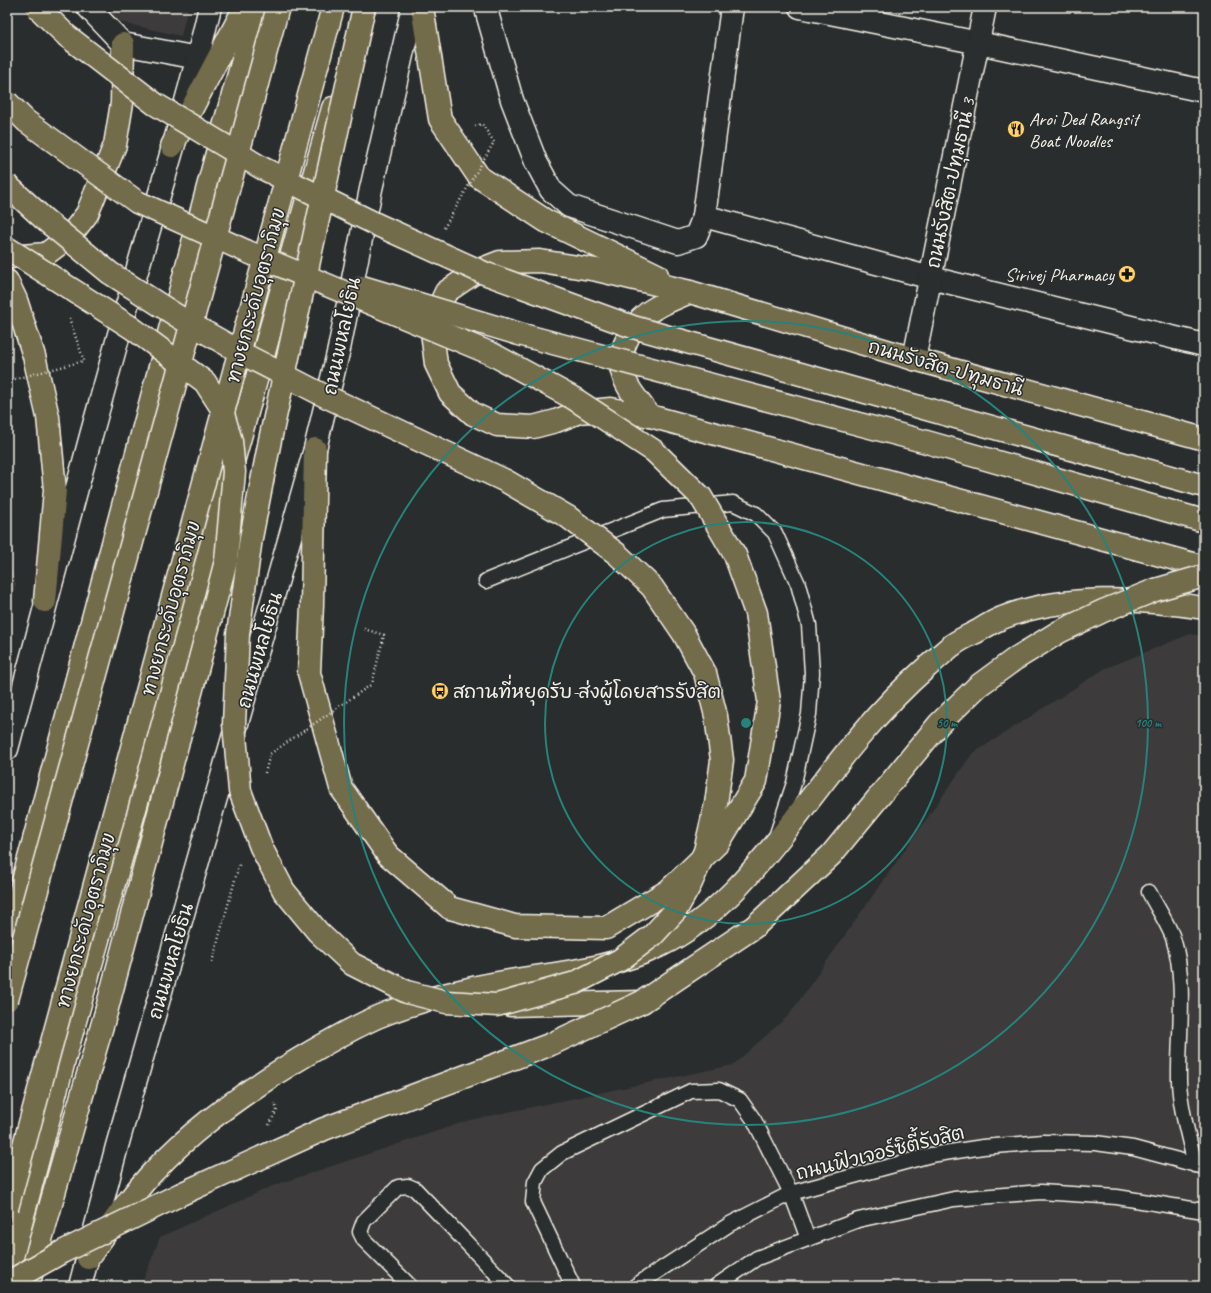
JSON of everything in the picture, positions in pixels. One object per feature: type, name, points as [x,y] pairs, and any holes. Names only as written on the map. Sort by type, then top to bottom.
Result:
[{"type":"main road","points":[[37,7],[67,36],[155,104],[262,168],[380,226],[484,273],[633,327],[1204,486]]},
{"type":"main road","points":[[88,7],[123,44],[198,58]]},
{"type":"main road","points":[[7,749],[45,601],[198,58],[210,7]]},
{"type":"main road","points":[[172,146],[245,7]]},
{"type":"main road","points":[[7,941],[225,123],[258,7]]},
{"type":"main road","points":[[7,1000],[278,7]]},
{"type":"main road","name":"ทางยกระดับอุตราภิมุข","points":[[7,1208],[334,7]]},
{"type":"main road","points":[[362,7],[270,440],[251,538],[238,634],[234,724],[240,791],[261,847],[284,891],[318,932],[352,964],[407,992],[446,1002],[497,1005],[642,1002]]},
{"type":"main road","points":[[7,1276],[66,1053],[362,7]]},
{"type":"main road","name":"ถนนพหลโยธิน","points":[[80,1286],[117,1146],[315,449],[340,349],[371,189],[412,7]]},
{"type":"main road","points":[[422,7],[440,118],[479,177],[546,221],[690,292]]},
{"type":"main road","points":[[489,7],[487,13],[512,100],[536,162],[551,190],[569,206],[678,242],[696,236],[704,216],[732,7]]},
{"type":"main road","points":[[800,7],[979,42],[1204,91]]},
{"type":"main road","name":"ถนนรังสิต-ปทุมธานี 3","points":[[914,359],[985,7]]},
{"type":"main road","points":[[7,257],[46,254],[70,236],[87,214],[115,145],[122,103],[123,44]]},
{"type":"main road","points":[[7,102],[26,121],[137,202],[248,252],[492,354],[573,398],[654,451],[701,497],[735,555],[756,613],[769,701],[756,781],[720,842],[668,891],[606,928],[515,926],[450,908],[388,855],[341,788],[308,673],[312,606],[315,449]]},
{"type":"main road","points":[[7,185],[44,219],[110,274],[182,319],[248,357],[506,481],[568,516],[617,554],[652,587],[684,634],[705,674],[716,716],[722,760],[716,804],[705,851],[690,885],[676,910],[658,930],[620,960],[575,983],[497,1005]]},
{"type":"main road","points":[[704,216],[931,278],[1204,345]]},
{"type":"main road","points":[[7,248],[132,328],[205,382],[221,407],[231,441],[234,472],[226,561],[106,1012],[28,1286]]},
{"type":"main road","points":[[248,252],[519,334],[916,439],[1204,521]]},
{"type":"main road","points":[[690,292],[597,270],[540,261],[500,262],[477,271],[446,292],[431,324],[436,364],[450,393],[473,414],[496,425],[532,427],[556,421],[579,412],[612,409],[650,416],[1204,567]]},
{"type":"main road","points":[[7,281],[16,300],[34,356],[48,417],[55,490],[45,601]]},
{"type":"main road","points":[[650,416],[632,393],[626,382],[621,370],[622,354],[628,336],[635,324],[645,314],[660,305],[690,292]]},
{"type":"main road","name":"ถนนรังสิต-ปทุมธานี","points":[[690,292],[914,359],[1204,439]]},
{"type":"main road","points":[[7,1282],[62,1252],[181,1194],[324,1129],[549,1046],[642,1002],[754,927],[825,860],[938,724],[978,686],[1015,659],[1059,632],[1103,611],[1155,590],[1204,576]]},
{"type":"main road","points":[[88,1258],[132,1196],[183,1141],[227,1106],[308,1053],[343,1033],[380,1016],[412,1004],[494,983],[590,968],[631,956],[661,945],[692,926],[719,906],[744,881],[773,847],[844,755],[878,714],[916,677],[955,643],[1001,618],[1042,606],[1103,600],[1171,603],[1204,608]]},
{"type":"lane","points":[[486,581],[663,510],[733,503],[756,514],[776,533],[798,584],[809,625],[812,673],[809,714],[794,783],[773,847]]},
{"type":"lane","points":[[1149,892],[1172,938],[1178,965],[1181,1035],[1179,1080],[1180,1099],[1200,1166]]},
{"type":"lane","points":[[573,1286],[533,1202],[535,1182],[542,1169],[562,1153],[691,1091],[719,1090],[740,1100],[754,1120],[791,1193],[808,1239]]},
{"type":"lane","name":"ถนนฟิวเจอร์ซิตี้รังสิต","points":[[636,1286],[730,1224],[791,1193],[931,1155],[983,1147],[1043,1142],[1094,1143],[1133,1148],[1200,1166]]},
{"type":"lane","points":[[410,1286],[364,1240],[360,1232],[364,1221],[398,1188],[408,1186],[415,1189],[508,1286]]},
{"type":"lane","points":[[716,1286],[757,1258],[858,1220],[946,1201],[1041,1192],[1117,1197],[1204,1211]]},
{"type":"path","points":[[443,230],[494,142]]},
{"type":"path","points":[[7,381],[84,361]]},
{"type":"path","points":[[364,629],[384,635],[372,684]]},
{"type":"path","points":[[266,1080],[277,1110],[268,1128]]},
{"type":"shaded area","points":[[96,7],[188,7],[181,36],[110,20]]},
{"type":"shaded area","points":[[7,555],[16,584],[7,616]]},
{"type":"shaded area","points":[[1190,634],[1204,636],[1204,1286],[141,1286],[160,1237],[275,1185],[470,1120],[733,1065],[789,1015],[972,754],[1104,669]]},
{"type":"place","name":"Aroi Ded Rangsit Boat Noodles","points":[[1016,129]]},
{"type":"place","name":"Sirivej Pharmacy","points":[[1127,274]]},
{"type":"place","name":"สถานที่หยุดรับ-ส่งผู้โดยสารรังสิต","points":[[440,691]]}]
